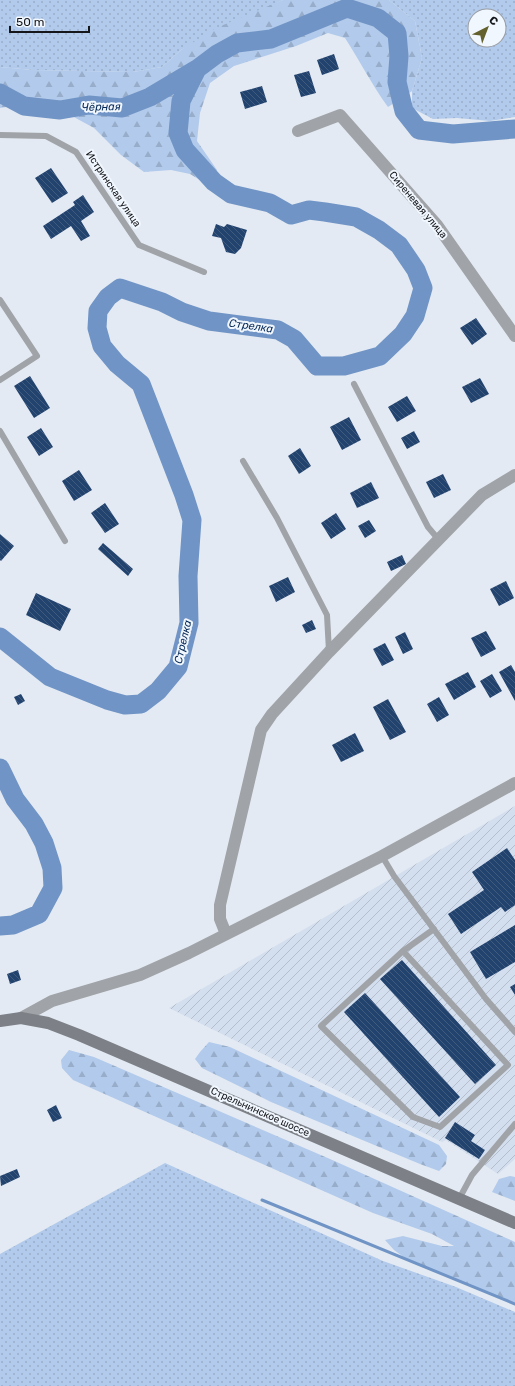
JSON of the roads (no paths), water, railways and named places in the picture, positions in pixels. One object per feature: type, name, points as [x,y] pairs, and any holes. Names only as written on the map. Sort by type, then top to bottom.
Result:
[{"type":"main road","name":"Стрельнинское шоссе","points":[[0,1021],[21,1018],[48,1023],[121,1052],[515,1223]]},
{"type":"street","name":"Сиреневая улица","points":[[298,131],[340,115],[437,225],[515,336]]},
{"type":"street","points":[[226,934],[220,920],[220,905],[261,730],[272,714],[329,652],[482,495],[515,476]]},
{"type":"street","points":[[21,1018],[52,1001],[140,975],[189,953],[382,856],[515,783]]},
{"type":"lane","name":"Истринская улица","points":[[0,135],[46,136],[76,152],[139,245],[204,272]]},
{"type":"lane","points":[[0,300],[37,356],[0,380]]},
{"type":"lane","points":[[354,384],[428,527],[439,540]]},
{"type":"lane","points":[[0,431],[66,540]]},
{"type":"lane","points":[[243,461],[277,518],[327,615],[329,652]]},
{"type":"lane","points":[[382,856],[486,999],[515,1032]]},
{"type":"lane","points":[[403,951],[508,1065],[440,1127],[413,1117],[321,1026],[403,951],[434,929]]},
{"type":"lane","points":[[459,1199],[472,1175],[515,1124]]},
{"type":"waterway","name":"Стрелка","points":[[0,637],[50,677],[107,700],[125,705],[141,704],[158,691],[178,667],[189,623],[188,576],[192,520],[184,495],[141,384],[117,364],[102,346],[97,328],[98,311],[108,297],[120,288],[162,302],[182,312],[209,321],[278,330],[294,339],[317,366],[344,366],[380,356],[403,334],[415,316],[423,288],[416,270],[399,245],[379,230],[356,217],[309,210],[291,215],[270,203],[231,194],[214,182],[185,150],[178,133],[181,101],[197,69],[217,54],[237,43],[271,39],[347,8],[378,18],[397,33],[399,56],[397,82],[404,111],[419,130],[453,134],[515,129]]},
{"type":"waterway","name":"Чёрная","points":[[0,93],[24,106],[60,110],[89,105],[122,108],[150,97],[197,69]]},
{"type":"waterway","name":"Стрелка","points":[[0,768],[15,799],[34,824],[44,843],[52,868],[53,888],[39,914],[13,925],[0,926]]},
{"type":"waterway","points":[[262,1200],[515,1304]]}]
